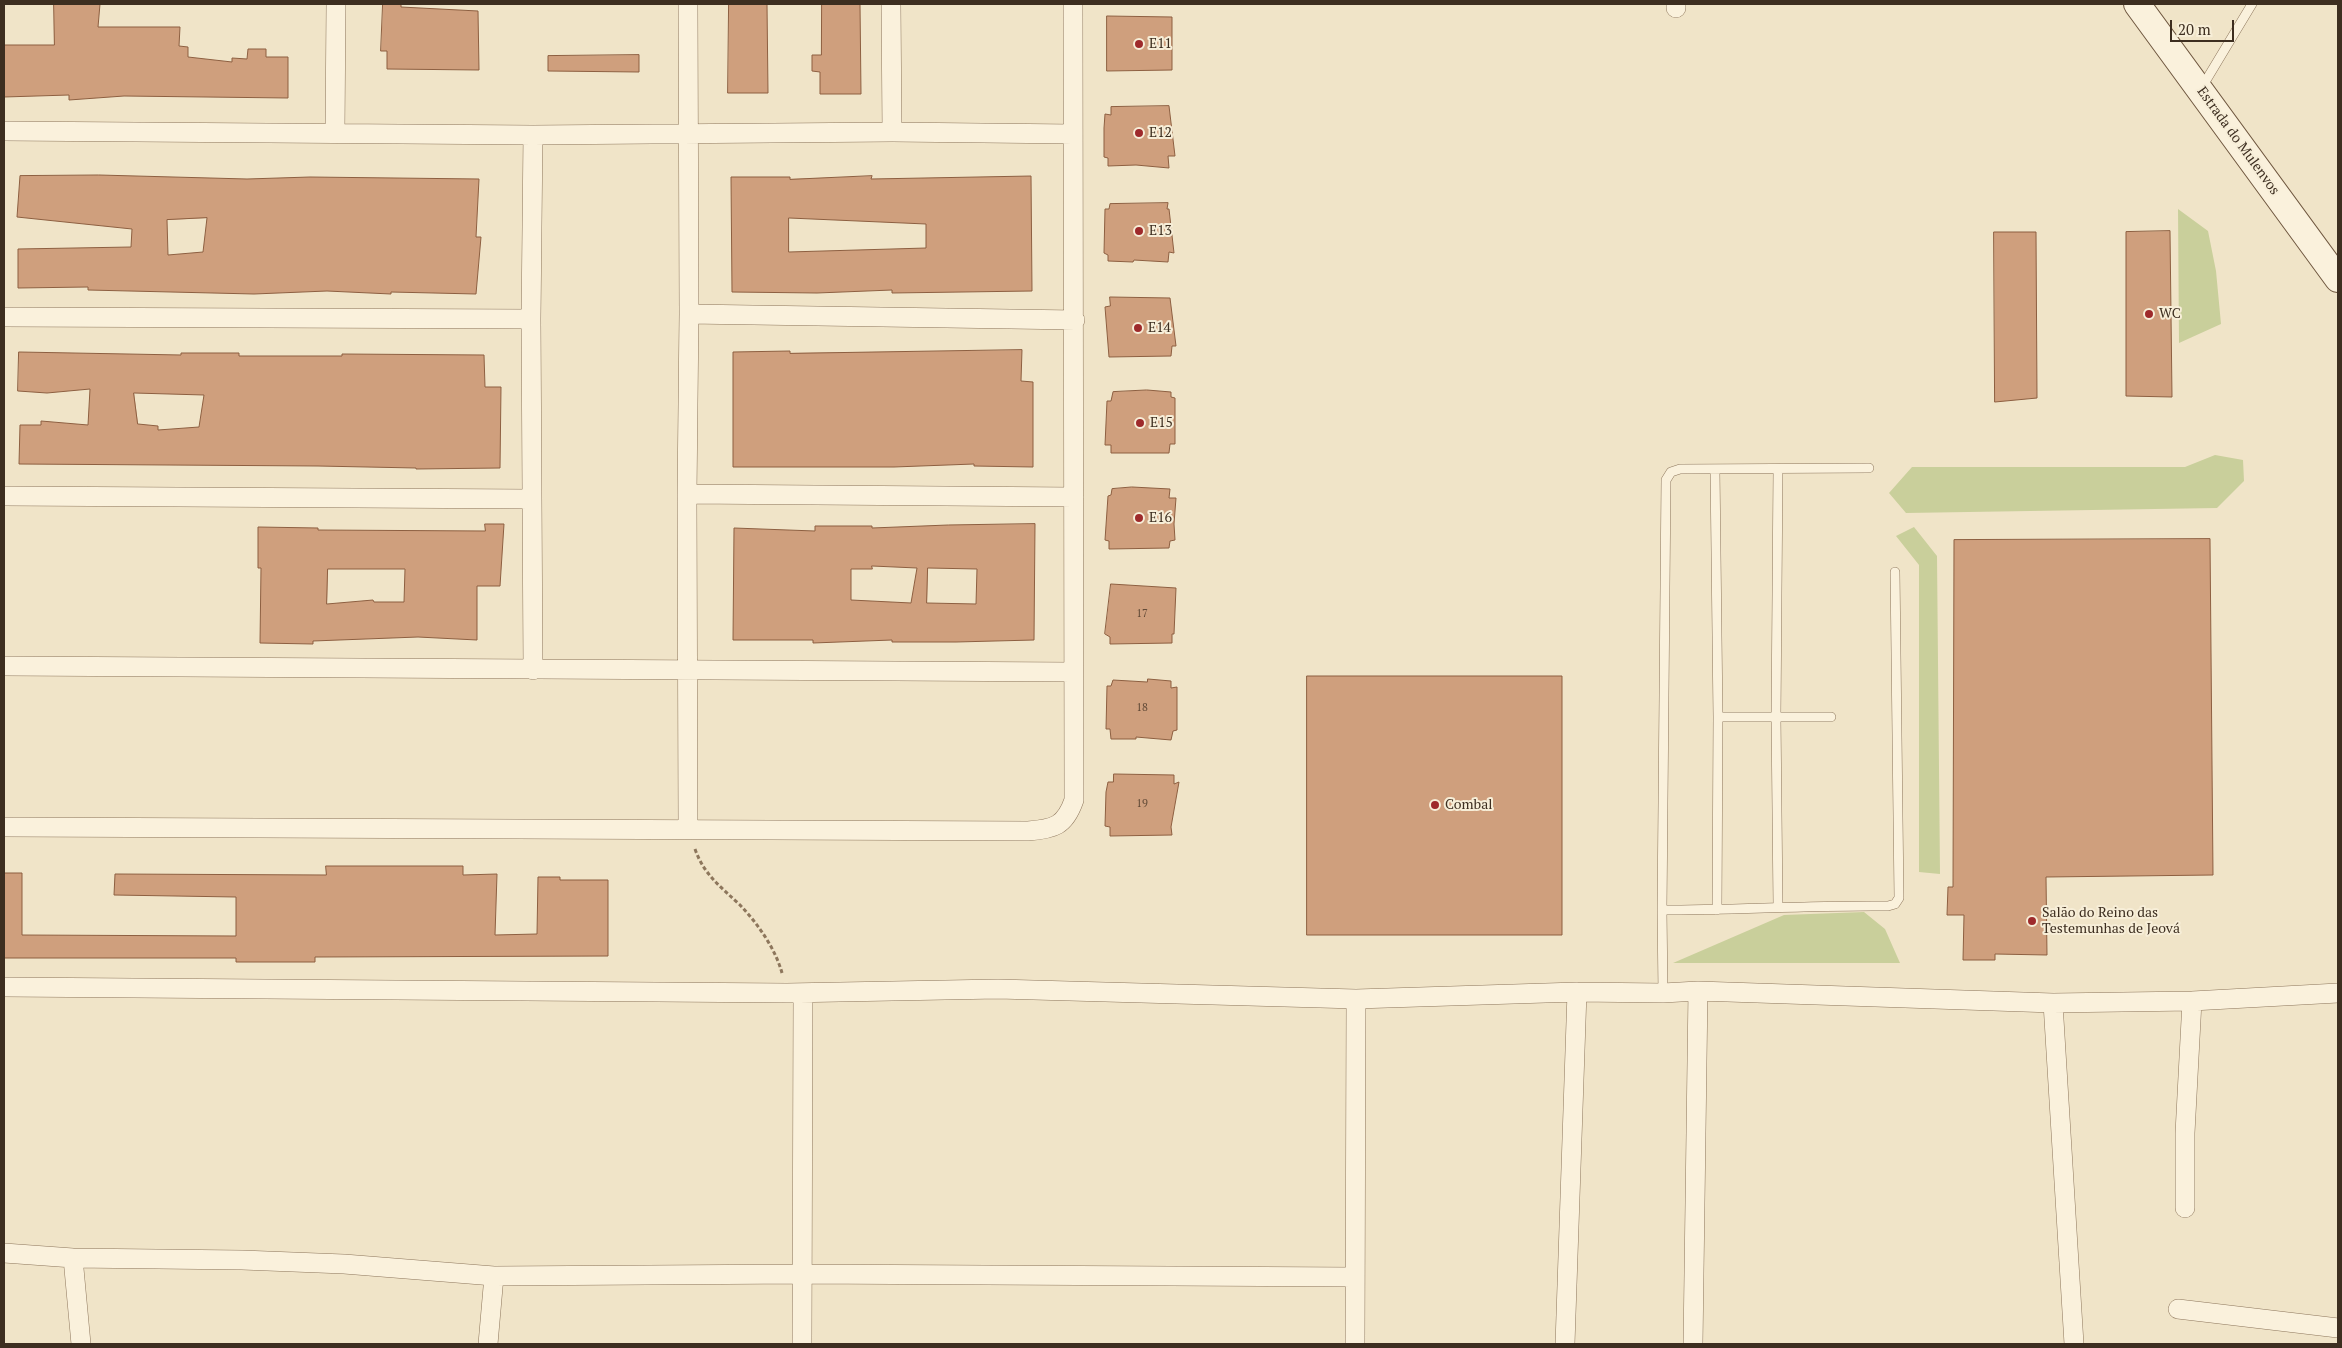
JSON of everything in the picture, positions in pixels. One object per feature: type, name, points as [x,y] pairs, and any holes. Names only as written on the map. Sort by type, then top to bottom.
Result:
[{"type":"street","points":[[335,133],[336,4]]},
{"type":"street","points":[[688,4],[688,829]]},
{"type":"street","points":[[891,4],[892,132]]},
{"type":"street","points":[[4,827],[1019,831],[1050,830],[1068,817],[1074,800],[1075,320],[1073,4]]},
{"type":"street","name":"Estrada do Mulenvos","points":[[2137,4],[2201,89],[2338,279]]},
{"type":"street","points":[[4,131],[534,135],[892,132],[1073,134]]},
{"type":"street","points":[[533,670],[531,319],[534,135]]},
{"type":"street","points":[[689,314],[1075,320]]},
{"type":"street","points":[[4,317],[531,319]]},
{"type":"street","points":[[687,494],[1074,497]]},
{"type":"street","points":[[4,496],[531,499]]},
{"type":"street","points":[[4,666],[1074,672]]},
{"type":"street","points":[[4,987],[795,993],[998,989],[1356,999],[1577,992],[1663,993],[1698,990],[2053,1003],[2192,1001],[2338,993]]},
{"type":"street","points":[[1693,1344],[1698,990]]},
{"type":"street","points":[[1565,1344],[1577,992]]},
{"type":"street","points":[[795,993],[802,1344]]},
{"type":"street","points":[[1355,1344],[1356,999]]},
{"type":"street","points":[[2185,1208],[2185,1133],[2192,1001]]},
{"type":"street","points":[[2053,1003],[2074,1344]]},
{"type":"street","points":[[4,1253],[73,1258],[251,1260],[344,1264],[494,1276],[802,1274],[1355,1277]]},
{"type":"street","points":[[73,1258],[81,1344]]},
{"type":"street","points":[[488,1344],[494,1276]]},
{"type":"street","points":[[2178,1309],[2338,1328]]},
{"type":"lane","points":[[2201,89],[2252,4]]},
{"type":"lane","points":[[1828,468],[1828,478]]},
{"type":"lane","points":[[1663,993],[1666,480],[1670,472],[1680,469],[1778,470],[1868,468]]},
{"type":"lane","points":[[1715,470],[1718,717],[1717,910]]},
{"type":"lane","points":[[1778,470],[1776,717],[1778,906]]},
{"type":"lane","points":[[1662,910],[1717,910],[1778,906],[1888,906],[1895,904],[1899,898],[1896,572]]},
{"type":"lane","points":[[1831,717],[1831,707],[1831,727],[1831,717]]},
{"type":"lane","points":[[1718,717],[1831,717]]},
{"type":"lane","points":[[1833,896],[1833,906]]},
{"type":"path","points":[[688,829],[700,864],[710,878],[741,907],[764,934],[795,993]]},
{"type":"green space","points":[[2178,209],[2208,231],[2216,271],[2221,324],[2179,343]]},
{"type":"green space","points":[[2215,455],[2243,460],[2244,481],[2217,508],[1906,513],[1889,493],[1912,467],[2185,467]]},
{"type":"green space","points":[[1914,527],[1937,556],[1940,874],[1919,872],[1919,565],[1896,536]]},
{"type":"green space","points":[[1864,912],[1885,929],[1900,963],[1673,963],[1784,915]]},
{"type":"building","points":[[54,4],[100,4],[98,27],[180,27],[179,46],[188,47],[188,57],[232,62],[232,58],[247,59],[248,49],[266,49],[266,57],[288,57],[288,98],[124,96],[69,100],[69,95],[4,97],[4,45],[54,45]]},
{"type":"building","points":[[383,4],[401,4],[401,7],[478,11],[479,70],[387,69],[387,51],[381,51]]},
{"type":"building","points":[[729,4],[767,4],[768,93],[728,93]]},
{"type":"building","points":[[822,4],[860,4],[861,94],[820,94],[820,72],[812,71],[812,55],[821,55]]},
{"type":"building","name":"E11","points":[[1107,16],[1172,17],[1172,70],[1107,71]]},
{"type":"building","points":[[639,55],[639,72],[548,71],[548,56]]},
{"type":"building","name":"E12","points":[[1169,106],[1175,156],[1168,156],[1169,168],[1136,165],[1108,166],[1108,158],[1104,157],[1104,128],[1105,114],[1111,115],[1111,107]]},
{"type":"building","points":[[99,175],[247,179],[310,177],[479,179],[476,237],[481,237],[476,294],[391,292],[391,294],[327,291],[254,294],[88,290],[88,287],[18,288],[18,249],[131,247],[132,229],[17,217],[20,176]],"holes":[[[207,218],[203,252],[168,255],[167,220]]]},
{"type":"building","points":[[872,176],[871,179],[1031,176],[1032,291],[892,293],[892,290],[817,293],[732,292],[731,177],[790,177],[790,179]],"holes":[[[789,218],[926,224],[926,248],[789,252]]]},
{"type":"building","name":"E13","points":[[1168,203],[1167,209],[1169,209],[1174,253],[1169,252],[1168,262],[1108,261],[1108,255],[1104,253],[1105,209],[1109,209],[1110,204]]},
{"type":"building","name":"WC","points":[[2170,231],[2172,397],[2126,396],[2126,232]]},
{"type":"building","points":[[1994,232],[2036,232],[2037,398],[1995,402]]},
{"type":"building","name":"E14","points":[[1110,297],[1170,298],[1176,346],[1172,346],[1171,356],[1109,357],[1105,307],[1110,306]]},
{"type":"building","points":[[1022,350],[1021,381],[1033,382],[1033,467],[974,466],[974,464],[894,467],[733,467],[733,352]]},
{"type":"building","points":[[19,352],[181,355],[181,353],[239,353],[239,356],[342,356],[342,354],[484,355],[485,387],[501,387],[500,468],[416,469],[318,466],[19,464],[20,425],[41,425],[41,421],[88,425],[90,389],[47,393],[18,391]],"holes":[[[134,393],[204,395],[199,427],[158,430],[158,426],[138,424]]]},
{"type":"building","name":"E15","points":[[1147,390],[1171,392],[1171,397],[1175,398],[1175,444],[1170,444],[1169,453],[1111,453],[1111,445],[1105,445],[1107,401],[1111,401],[1113,392]]},
{"type":"building","name":"E16","points":[[1132,487],[1170,489],[1169,498],[1176,498],[1175,540],[1170,541],[1169,548],[1109,549],[1109,541],[1105,540],[1108,496],[1111,495],[1112,489]]},
{"type":"building","points":[[485,524],[504,524],[500,586],[477,586],[477,640],[418,637],[313,641],[313,644],[260,643],[261,568],[258,568],[258,527],[318,528],[318,530],[485,531]],"holes":[[[328,569],[405,569],[404,602],[374,602],[373,600],[327,604]]]},
{"type":"building","points":[[1035,524],[1034,640],[892,642],[892,640],[813,643],[813,640],[733,640],[734,528],[815,531],[815,526],[872,526],[872,528]],"holes":[[[872,566],[917,568],[911,603],[851,600],[851,569],[872,569]],[[928,568],[977,569],[976,604],[927,603]]]},
{"type":"building","points":[[2210,539],[2213,875],[2046,877],[2047,955],[1995,954],[1995,960],[1963,960],[1964,915],[1947,915],[1948,887],[1953,887],[1954,540]]},
{"type":"building","points":[[1111,584],[1176,588],[1172,643],[1110,644],[1110,637],[1105,634]]},
{"type":"building","name":"Combal","points":[[1307,676],[1562,676],[1562,935],[1307,935]]},
{"type":"building","points":[[1148,679],[1171,681],[1171,688],[1177,687],[1177,730],[1173,731],[1171,740],[1136,737],[1136,739],[1111,739],[1110,729],[1106,729],[1107,686],[1111,686],[1113,680],[1147,682]]},
{"type":"building","points":[[1114,774],[1174,775],[1174,784],[1179,782],[1171,827],[1172,835],[1110,836],[1110,827],[1105,826],[1106,792],[1108,782],[1113,782]]},
{"type":"building","points":[[326,866],[463,866],[463,875],[497,874],[495,935],[537,934],[538,877],[560,877],[560,880],[608,880],[608,956],[315,957],[315,962],[236,962],[236,958],[4,958],[4,873],[22,873],[22,935],[236,936],[236,897],[114,895],[115,874],[326,875]]},
{"type":"place","name":"E11","points":[[1139,44]]},
{"type":"place","name":"E12","points":[[1139,133]]},
{"type":"place","name":"E13","points":[[1139,231]]},
{"type":"place","name":"WC","points":[[2149,314]]},
{"type":"place","name":"E14","points":[[1138,328]]},
{"type":"place","name":"E15","points":[[1140,423]]},
{"type":"place","name":"E16","points":[[1139,518]]},
{"type":"place","name":"Combal","points":[[1435,805]]},
{"type":"place","name":"Salão do Reino das Testemunhas de Jeová","points":[[2032,921]]}]
